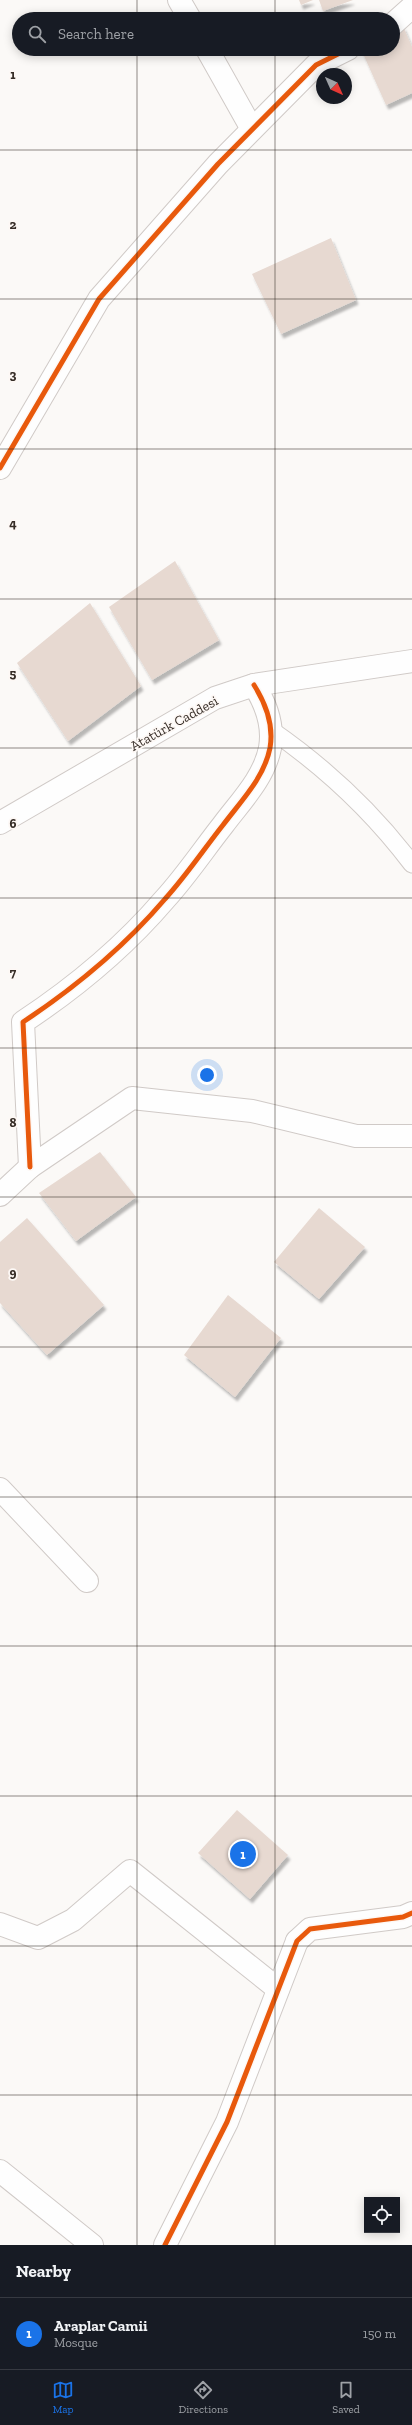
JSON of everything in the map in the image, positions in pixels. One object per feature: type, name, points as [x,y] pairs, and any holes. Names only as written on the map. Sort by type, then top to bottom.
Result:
[{"type":"street","points":[[179,0],[186,12]]},
{"type":"street","points":[[400,18],[412,7]]},
{"type":"street","points":[[211,56],[252,129]]},
{"type":"street","points":[[0,468],[99,298],[218,164],[316,65],[334,56]]},
{"type":"street","name":"Atatürk Caddesi","points":[[0,823],[215,698],[254,685],[412,661]]},
{"type":"street","points":[[30,1167],[23,1022],[59,998],[91,972],[137,930],[166,898],[258,778],[266,763],[271,730],[268,714],[254,685]]},
{"type":"street","points":[[0,1195],[30,1167],[132,1098],[252,1111],[356,1136],[412,1136]]},
{"type":"street","points":[[0,1489],[87,1580]]},
{"type":"street","points":[[0,1924],[38,1938],[73,1920],[130,1871],[278,1989]]},
{"type":"street","points":[[165,2245],[227,2122],[297,1941],[310,1929],[403,1917],[412,1913]]},
{"type":"street","points":[[0,2171],[92,2245]]},
{"type":"lane","points":[[271,730],[326,771],[359,801],[389,834],[412,864]]},
{"type":"building","points":[[299,0],[313,0],[301,5]]},
{"type":"building","points":[[319,0],[353,0],[323,11]]},
{"type":"building","points":[[403,26],[412,47],[412,93],[386,105],[364,56],[400,56],[400,27]]},
{"type":"building","points":[[331,238],[356,300],[281,334],[252,274]]},
{"type":"building","points":[[175,561],[219,640],[152,680],[109,607]]},
{"type":"building","points":[[90,603],[141,686],[68,741],[17,663]]},
{"type":"building","points":[[100,1152],[136,1197],[76,1241],[39,1193]]},
{"type":"building","points":[[319,1208],[365,1247],[319,1299],[274,1262]]},
{"type":"building","points":[[27,1218],[104,1305],[47,1355],[0,1303],[0,1242]]},
{"type":"building","points":[[228,1295],[281,1338],[235,1397],[184,1355]]},
{"type":"building","points":[[237,1810],[288,1855],[250,1899],[198,1853]]},
{"type":"cycle path","points":[[0,468],[99,299],[218,164],[316,65],[334,56]]},
{"type":"cycle path","points":[[30,1167],[23,1022],[62,995],[133,934],[173,890],[251,789],[263,769],[270,748],[271,739],[268,715],[254,685]]},
{"type":"cycle path","points":[[165,2245],[227,2122],[297,1941],[310,1929],[403,1917],[412,1913]]},
{"type":"place","name":"Araplar Camii","points":[[243,1854]]}]
